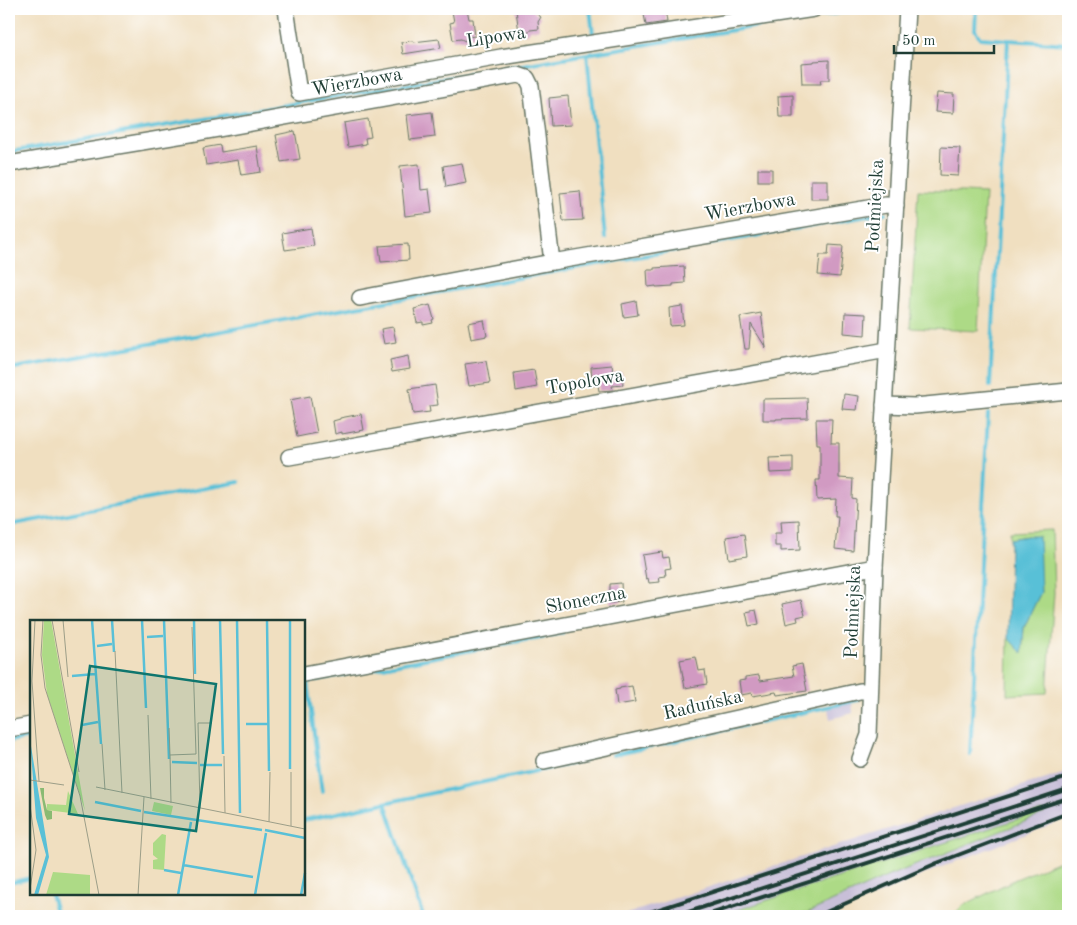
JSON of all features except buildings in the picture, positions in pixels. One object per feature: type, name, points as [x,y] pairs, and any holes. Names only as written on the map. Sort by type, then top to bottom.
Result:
[{"type":"street","name":"Lipowa","points":[[286,9],[299,93],[501,57],[814,9]]},
{"type":"street","name":"Podmiejska","points":[[860,759],[869,736],[875,567],[907,9]]},
{"type":"street","name":"Wierzbowa","points":[[9,164],[190,134],[518,75],[528,78],[531,86],[552,262]]},
{"type":"street","name":"Wierzbowa","points":[[360,298],[552,262],[886,205],[896,206]]},
{"type":"street","name":"Topolowa","points":[[289,458],[887,350]]},
{"type":"street","points":[[884,405],[915,406],[1068,391]]},
{"type":"street","name":"Słoneczna","points":[[305,674],[875,567]]},
{"type":"street","name":"Raduńska","points":[[544,761],[860,691],[870,691]]},
{"type":"street","points":[[9,729],[30,725]]},
{"type":"shaded area","points":[[852,703],[853,713],[830,719],[828,709]]},
{"type":"shaded area","points":[[1068,771],[1068,818],[939,868],[829,916],[620,916]]},
{"type":"green space","points":[[918,190],[985,193],[978,331],[910,328]]},
{"type":"green space","points":[[1052,530],[1054,593],[1047,693],[1007,695],[1008,638],[1022,652],[1024,628],[1041,592],[1028,536],[1010,539],[1010,532]]},
{"type":"green space","points":[[1043,811],[1044,814],[891,875],[800,916],[719,916]]},
{"type":"green space","points":[[1067,858],[1068,916],[951,916],[964,905],[1016,879]]},
{"type":"water","points":[[1039,536],[1041,592],[1024,628],[1022,653],[1008,638],[1010,539]]},
{"type":"waterway","points":[[590,9],[593,34]]},
{"type":"waterway","points":[[9,152],[863,9]]},
{"type":"waterway","points":[[976,9],[975,30],[980,38],[1008,40],[990,386]]},
{"type":"waterway","points":[[1008,40],[1068,44]]},
{"type":"waterway","points":[[587,54],[605,238]]},
{"type":"waterway","points":[[704,245],[885,213]]},
{"type":"waterway","points":[[9,369],[693,247]]},
{"type":"waterway","points":[[970,754],[988,414]]},
{"type":"waterway","points":[[9,525],[239,482]]},
{"type":"waterway","points":[[305,682],[562,633]]},
{"type":"waterway","points":[[307,682],[322,792]]},
{"type":"waterway","points":[[613,755],[858,700]]},
{"type":"waterway","points":[[9,741],[30,737]]},
{"type":"waterway","points":[[305,820],[584,761]]},
{"type":"waterway","points":[[385,803],[423,916]]},
{"type":"waterway","points":[[9,883],[30,878]]},
{"type":"waterway","points":[[51,895],[57,916]]},
{"type":"railway","points":[[638,916],[1068,777]]},
{"type":"railway","points":[[676,916],[1068,789]]},
{"type":"railway","points":[[704,916],[1068,798]]},
{"type":"railway","points":[[817,916],[937,863],[1068,813]]}]
